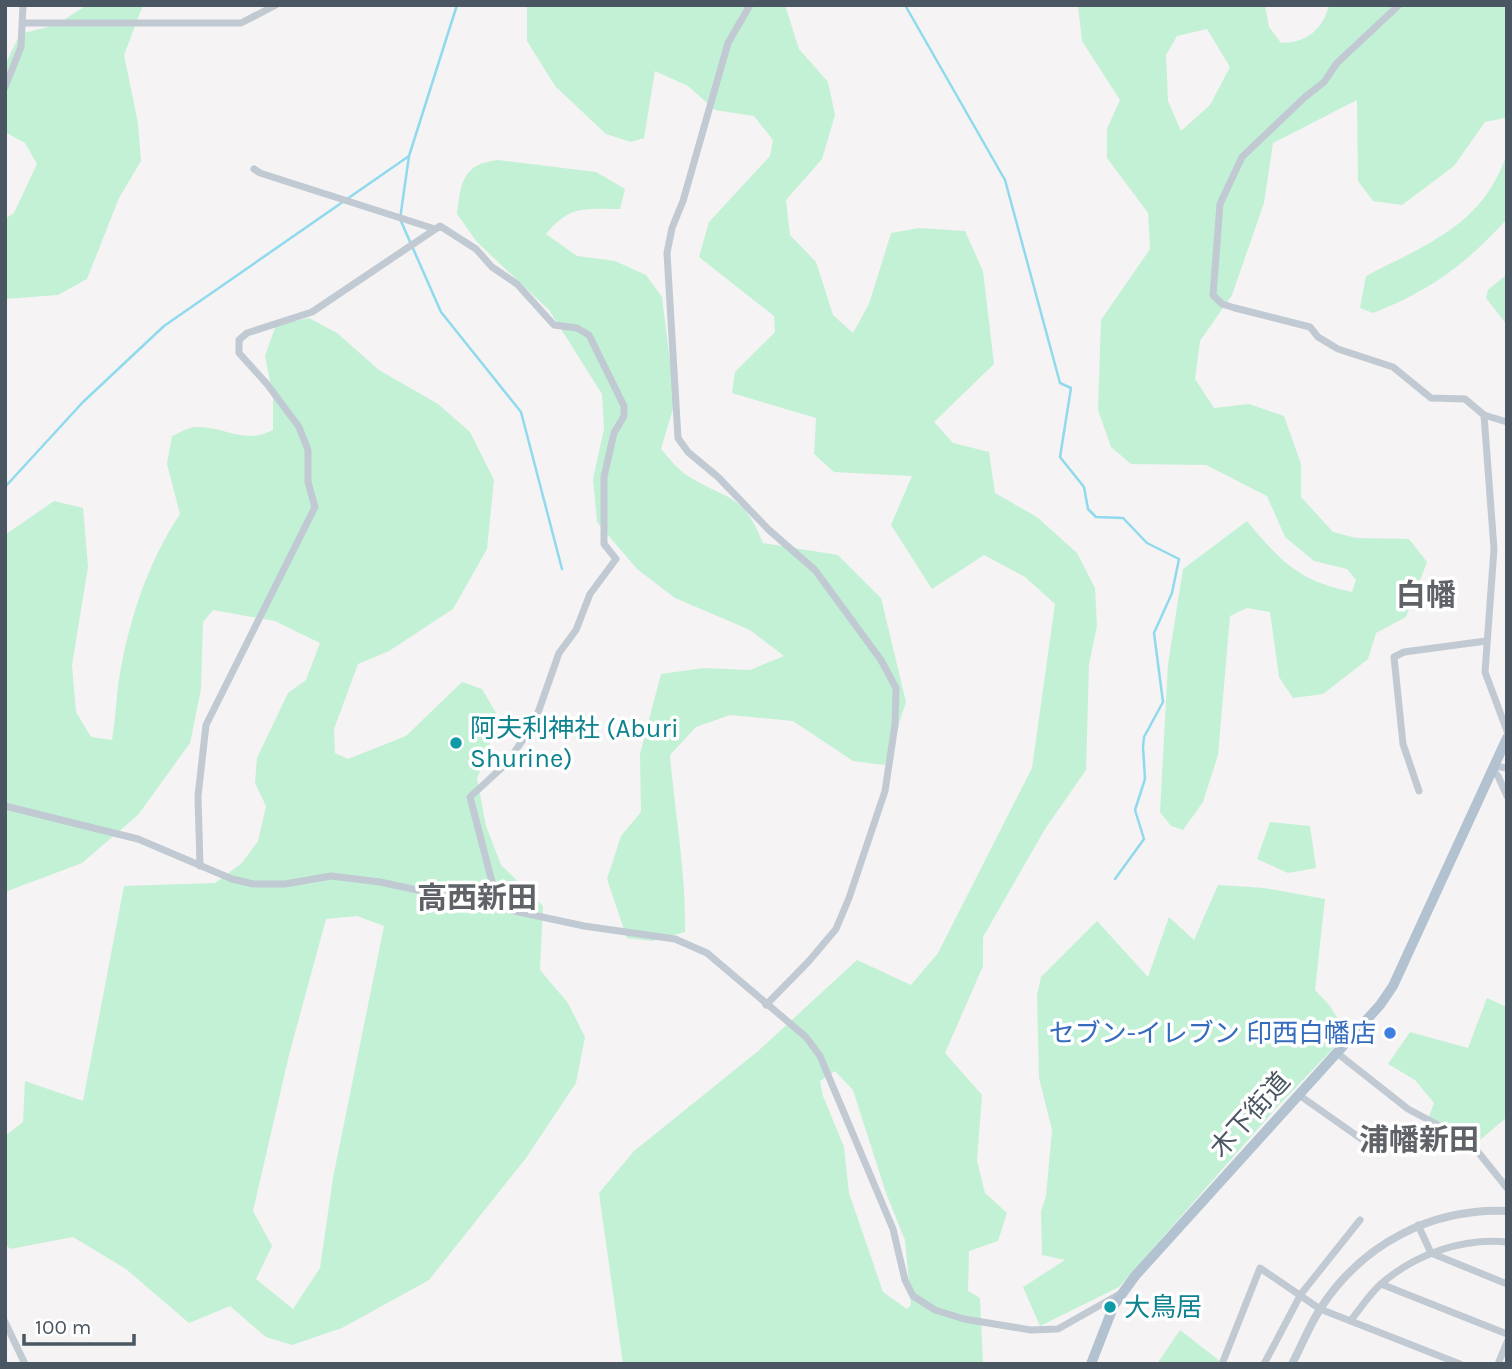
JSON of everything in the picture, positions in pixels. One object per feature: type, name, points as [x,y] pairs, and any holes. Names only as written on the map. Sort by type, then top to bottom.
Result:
[{"type":"main road","name":"木下街道","points":[[1091,1364],[1109,1317],[1122,1293],[1380,1006],[1393,986],[1507,738]]},
{"type":"street","points":[[5,86],[18,58],[24,23],[23,5]]},
{"type":"street","points":[[24,23],[241,23],[275,5]]},
{"type":"street","points":[[750,5],[728,43],[690,177],[672,228],[667,253],[678,438],[688,452],[718,477],[769,530],[815,570],[881,660],[896,688],[895,725],[885,791],[849,898],[836,929],[766,1005]]},
{"type":"street","points":[[1399,5],[1389,18],[1337,63],[1324,82],[1242,157],[1220,204],[1213,295],[1222,304],[1235,309],[1310,327],[1318,337],[1338,349],[1393,368],[1431,398],[1465,399],[1484,415],[1507,422]]},
{"type":"street","points":[[254,169],[435,229]]},
{"type":"street","points":[[200,866],[198,796],[206,725],[315,507],[308,482],[308,450],[299,427],[274,398],[267,384],[239,353],[239,340],[247,333],[312,312],[435,229],[444,227],[476,249],[492,267],[517,284],[554,325],[577,328],[589,335],[624,406],[624,416],[614,433],[604,477],[604,544],[616,559],[590,594],[576,630],[559,653],[534,724],[506,764],[470,797],[493,877],[499,909]]},
{"type":"street","points":[[1484,415],[1494,549],[1485,672],[1507,731]]},
{"type":"street","points":[[1419,791],[1403,744],[1394,656],[1404,652],[1486,641]]},
{"type":"street","points":[[1507,768],[1493,768],[1507,796]]},
{"type":"street","points":[[5,806],[138,839],[200,866],[253,884],[285,884],[331,876],[380,882],[584,926],[675,939],[707,953],[806,1037],[820,1056],[893,1229],[905,1280],[913,1296],[935,1310],[964,1319],[1031,1330],[1058,1329],[1122,1293]]},
{"type":"street","points":[[1337,1053],[1408,1109],[1470,1142],[1507,1188]]},
{"type":"street","points":[[1299,1095],[1377,1150]]},
{"type":"street","points":[[1292,1364],[1320,1309],[1358,1263],[1374,1250],[1418,1225],[1463,1213],[1507,1212]]},
{"type":"street","points":[[1264,1364],[1301,1294],[1360,1220]]},
{"type":"street","points":[[1418,1225],[1431,1253],[1507,1284]]},
{"type":"street","points":[[1351,1320],[1381,1283],[1431,1253],[1469,1242],[1507,1242]]},
{"type":"street","points":[[1222,1364],[1260,1268],[1320,1309],[1460,1364]]},
{"type":"street","points":[[1381,1283],[1507,1334]]},
{"type":"street","points":[[5,1322],[25,1364]]},
{"type":"street","points":[[1498,1364],[1507,1342]]},
{"type":"green space","points":[[87,5],[143,5],[124,55],[138,123],[141,161],[119,198],[87,279],[58,295],[5,299],[5,219],[14,213],[37,164],[25,143],[5,132],[5,65],[20,34],[56,25]]},
{"type":"green space","points":[[527,5],[785,5],[799,49],[828,82],[835,115],[822,159],[786,200],[790,235],[816,262],[833,315],[853,333],[869,304],[891,233],[919,228],[965,231],[983,271],[994,364],[934,422],[953,443],[989,452],[995,493],[1037,517],[1077,553],[1095,588],[1097,626],[1089,664],[1086,770],[1045,829],[983,937],[983,966],[945,1053],[982,1095],[977,1161],[985,1193],[1007,1213],[998,1241],[969,1251],[968,1291],[980,1298],[983,1364],[623,1364],[599,1193],[634,1151],[757,1052],[857,960],[911,985],[938,953],[1032,768],[1055,604],[1025,577],[984,555],[932,589],[891,525],[912,476],[834,472],[814,454],[816,418],[732,393],[735,372],[775,332],[774,316],[699,257],[709,222],[770,156],[773,140],[754,116],[715,110],[688,86],[655,71],[644,138],[631,142],[606,134],[555,86],[527,41]],"holes":[[[835,1071],[853,1090],[886,1193],[905,1240],[911,1305],[907,1309],[883,1292],[849,1193],[844,1147],[823,1096],[820,1081]]]},
{"type":"green space","points":[[1078,5],[1265,5],[1269,27],[1281,43],[1306,38],[1318,28],[1329,5],[1507,5],[1507,122],[1504,118],[1485,122],[1454,166],[1402,205],[1373,201],[1358,181],[1357,100],[1273,143],[1264,203],[1232,295],[1200,341],[1195,379],[1214,408],[1249,404],[1284,416],[1301,464],[1301,497],[1333,532],[1356,538],[1409,539],[1427,562],[1406,617],[1376,633],[1368,659],[1323,694],[1293,698],[1279,677],[1270,612],[1247,608],[1230,616],[1218,755],[1203,802],[1183,830],[1171,826],[1160,812],[1168,664],[1183,569],[1247,521],[1281,559],[1304,576],[1352,592],[1356,580],[1347,569],[1314,561],[1285,537],[1267,496],[1206,465],[1131,464],[1111,447],[1098,410],[1101,320],[1150,249],[1148,213],[1107,158],[1107,129],[1120,100],[1082,41]],"holes":[[[1207,29],[1230,67],[1210,105],[1181,131],[1168,101],[1166,55],[1177,36]]]},
{"type":"green space","points":[[1507,153],[1507,219],[1492,235],[1446,275],[1412,295],[1373,313],[1360,308],[1366,276],[1451,230],[1484,198],[1497,178]]},
{"type":"green space","points":[[498,160],[596,172],[625,189],[620,209],[570,213],[546,234],[577,256],[615,261],[646,275],[662,297],[675,402],[661,449],[684,473],[741,506],[763,543],[838,555],[881,598],[906,702],[885,765],[853,761],[793,721],[730,715],[696,727],[670,755],[682,866],[685,932],[652,941],[627,938],[607,879],[621,836],[641,812],[640,754],[661,674],[704,668],[750,670],[784,656],[750,630],[675,598],[637,569],[597,522],[593,479],[604,429],[602,394],[549,310],[477,242],[457,214],[462,184],[470,171],[486,162]]},
{"type":"green space","points":[[1507,274],[1507,325],[1486,298],[1488,290]]},
{"type":"green space","points":[[309,318],[337,333],[379,370],[438,404],[470,432],[494,480],[487,549],[453,609],[389,651],[358,664],[334,729],[335,753],[348,759],[406,736],[462,682],[482,689],[499,718],[477,779],[486,826],[501,865],[543,906],[540,970],[568,1003],[585,1037],[576,1083],[526,1158],[429,1280],[342,1328],[292,1345],[266,1337],[230,1306],[189,1323],[126,1269],[73,1237],[10,1249],[5,1243],[5,1136],[23,1122],[25,1081],[83,1101],[124,886],[215,883],[242,863],[258,841],[266,806],[255,783],[257,758],[288,693],[306,680],[320,643],[275,621],[213,610],[203,622],[201,689],[190,743],[138,815],[82,863],[5,892],[5,535],[54,501],[83,508],[88,567],[72,665],[76,712],[91,737],[112,740],[118,686],[133,619],[157,554],[180,514],[167,464],[172,436],[195,427],[244,436],[273,430],[273,396],[265,356],[276,325]],"holes":[[[357,916],[384,926],[333,1178],[320,1268],[293,1309],[256,1279],[272,1246],[253,1211],[289,1055],[326,919]]]},
{"type":"green space","points":[[1270,822],[1310,826],[1316,868],[1288,873],[1257,859]]},
{"type":"green space","points":[[1218,885],[1264,888],[1325,899],[1315,990],[1330,1006],[1347,1034],[1278,1106],[1119,1287],[1040,1326],[1023,1287],[1065,1260],[1042,1255],[1041,1211],[1046,1196],[1052,1130],[1039,1078],[1037,995],[1041,977],[1097,921],[1148,977],[1169,917],[1194,940]]},
{"type":"green space","points":[[1487,998],[1507,1007],[1507,1117],[1480,1140],[1426,1125],[1434,1103],[1415,1080],[1388,1064],[1410,1032],[1468,1048]]},
{"type":"green space","points":[[1180,1330],[1221,1362],[1220,1364],[1157,1364]]},
{"type":"waterway","points":[[457,5],[409,156],[400,219],[441,312],[521,412],[562,569]]},
{"type":"waterway","points":[[905,5],[1005,180],[1060,383],[1071,388],[1060,457],[1084,487],[1088,509],[1096,517],[1123,518],[1147,543],[1179,559],[1172,593],[1154,633],[1163,702],[1144,737],[1145,779],[1135,810],[1144,839],[1115,879]]},
{"type":"waterway","points":[[5,487],[83,402],[164,326],[409,156]]},
{"type":"place","name":"阿夫利神社 (Aburi Shurine)","points":[[456,743]]},
{"type":"place","name":"セブン-イレブン 印西白幡店","points":[[1390,1033]]},
{"type":"place","name":"大鳥居","points":[[1110,1307]]},
{"type":"district","name":"白幡","points":[[1426,595]]},
{"type":"district","name":"高西新田","points":[[477,898]]},
{"type":"district","name":"浦幡新田","points":[[1419,1140]]}]
